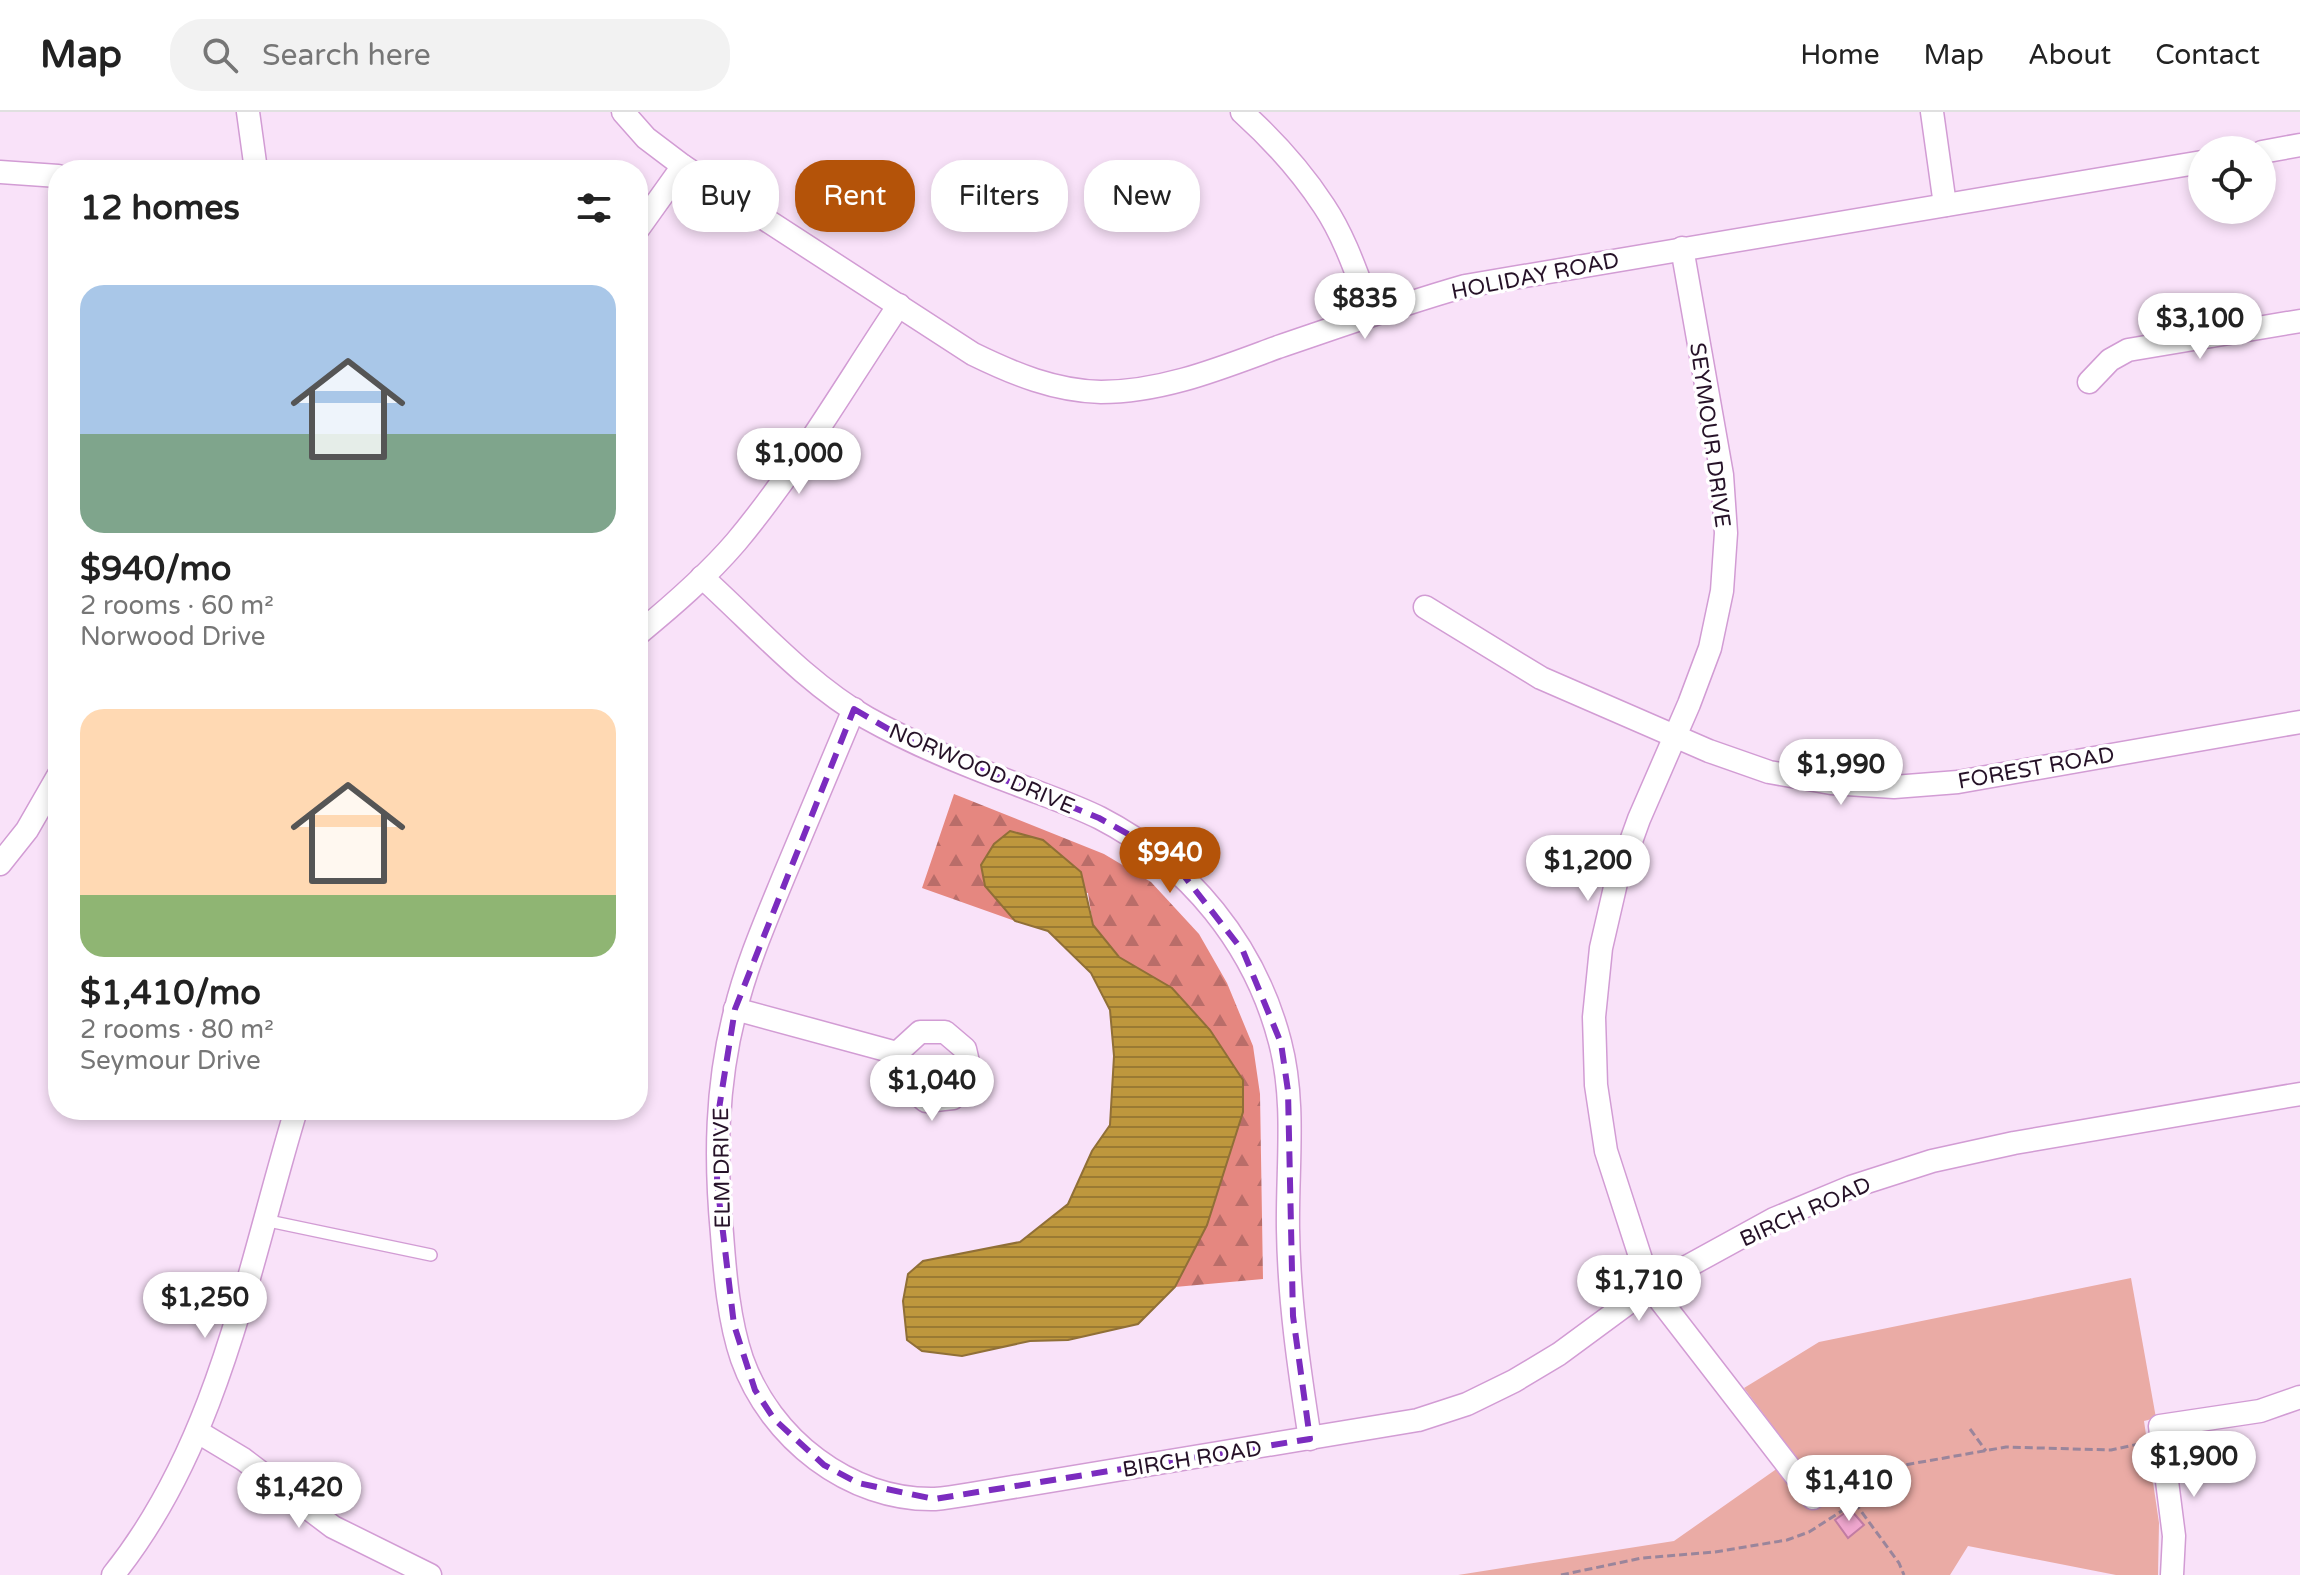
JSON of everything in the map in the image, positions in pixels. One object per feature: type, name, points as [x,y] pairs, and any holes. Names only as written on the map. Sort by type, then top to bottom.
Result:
[{"type":"street","points":[[248,112],[255,160]]},
{"type":"street","name":"HOLIDAY ROAD","points":[[623,112],[646,138],[675,160]]},
{"type":"street","points":[[1242,112],[1294,164],[1326,208],[1350,257],[1372,314]]},
{"type":"street","points":[[1932,112],[1945,205]]},
{"type":"street","points":[[2276,149],[2300,145]]},
{"type":"street","name":"HOLIDAY ROAD","points":[[779,228],[973,354],[1012,373],[1055,387],[1100,392],[1145,390],[1187,379],[1372,314],[1465,286],[2188,164]]},
{"type":"street","points":[[0,172],[48,175]]},
{"type":"street","points":[[648,215],[672,181]]},
{"type":"street","name":"SEYMOUR DRIVE","points":[[1682,248],[1722,475],[1726,533],[1722,591],[1710,648],[1639,819],[1616,883],[1601,948],[1594,1017],[1596,1085],[1606,1151],[1650,1287],[1813,1498]]},
{"type":"street","points":[[648,626],[683,597],[736,542],[782,481],[899,305]]},
{"type":"street","points":[[2089,382],[2110,360],[2128,350],[2300,321]]},
{"type":"street","name":"NORWOOD DRIVE","points":[[702,577],[822,687],[854,709],[909,741],[1099,818],[1141,841],[1181,872],[1214,910],[1243,951],[1264,995],[1281,1043],[1288,1091],[1288,1229],[1293,1316],[1310,1439]]},
{"type":"street","name":"FOREST ROAD","points":[[1425,607],[1541,678],[1675,736],[1769,772],[1831,783],[1894,787],[1958,782],[2300,722]]},
{"type":"street","name":"ELM DRIVE","points":[[854,709],[765,923],[735,1009],[726,1050],[718,1115],[717,1182],[734,1325],[742,1358],[755,1390],[774,1419],[797,1444],[824,1465],[858,1483],[895,1495],[934,1499],[971,1494]]},
{"type":"street","points":[[0,864],[27,830],[48,793]]},
{"type":"street","points":[[735,1009],[897,1053]]},
{"type":"street","name":"BIRCH ROAD","points":[[971,1494],[1418,1420],[1467,1404],[1514,1381],[1559,1354],[1650,1287],[1774,1219],[1851,1187],[1932,1161],[2014,1143],[2300,1094]]},
{"type":"street","points":[[113,1575],[179,1474],[198,1432],[221,1369],[293,1120]]},
{"type":"street","points":[[2172,1575],[2174,1536],[2161,1431],[2260,1411],[2300,1397]]},
{"type":"street","points":[[198,1432],[243,1459],[333,1527],[430,1575]]},
{"type":"lane","points":[[263,1220],[431,1255]]},
{"type":"path","points":[[1970,1429],[1986,1451]]},
{"type":"path","points":[[1561,1575],[1620,1562],[1715,1552],[1787,1540],[1809,1532],[1899,1466],[2015,1447],[2111,1450],[2161,1431]]},
{"type":"path","points":[[1839,1481],[1899,1563],[1904,1575]]},
{"type":"highlighted area","points":[[854,709],[909,741],[1099,818],[1141,841],[1181,872],[1243,951],[1281,1043],[1288,1091],[1293,1316],[1310,1439],[934,1499],[858,1483],[824,1465],[774,1419],[755,1390],[734,1325],[717,1182],[718,1115],[735,1009]]},
{"type":"green space","points":[[954,794],[1104,854],[1151,882],[1199,934],[1227,983],[1253,1046],[1260,1094],[1263,1279],[1175,1287],[1207,1225],[1243,1112],[1172,988],[1119,957],[1093,925],[1088,893],[985,886],[1015,921],[922,888]]},
{"type":"shaded area","points":[[1010,831],[1043,840],[1081,872],[1093,925],[1119,957],[1172,988],[1210,1030],[1243,1080],[1243,1112],[1207,1225],[1175,1287],[1138,1324],[1068,1340],[1030,1341],[962,1356],[922,1351],[907,1340],[903,1301],[908,1274],[923,1261],[1020,1242],[1068,1204],[1092,1151],[1110,1125],[1114,1056],[1110,1010],[1091,973],[1048,931],[1015,921],[985,886],[981,865],[994,844]]},
{"type":"shaded area","points":[[2131,1278],[2156,1418],[2144,1421],[2159,1523],[2158,1575],[2116,1575],[1968,1546],[1950,1575],[1458,1575],[1674,1541],[1795,1456],[1744,1388],[1819,1342]]},
{"type":"building","points":[[1850,1509],[1864,1525],[1848,1538],[1835,1520]]}]
